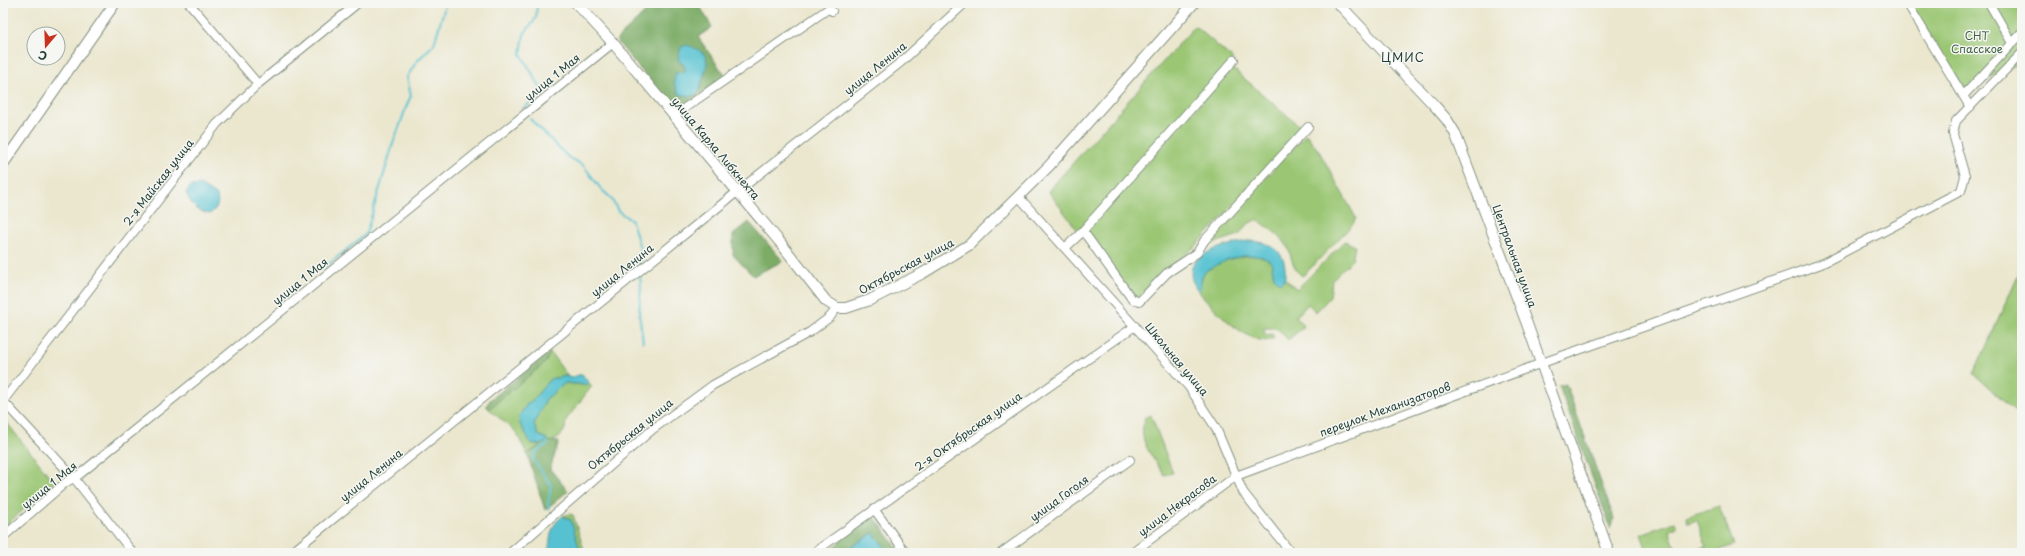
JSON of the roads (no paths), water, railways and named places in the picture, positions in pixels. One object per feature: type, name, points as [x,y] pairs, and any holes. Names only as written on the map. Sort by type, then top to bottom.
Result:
[{"type":"street","points":[[3,164],[115,3]]},
{"type":"street","points":[[189,3],[258,84]]},
{"type":"street","name":"2-я Майская улица","points":[[3,401],[217,124],[258,84],[358,3]]},
{"type":"street","name":"улица Карла Либкнехта","points":[[576,3],[613,43],[786,250],[814,288],[826,301],[837,308]]},
{"type":"street","name":"улица Ленина","points":[[291,553],[737,192],[901,62],[965,3]]},
{"type":"street","name":"Октябрьская улица","points":[[510,553],[664,420],[712,386],[810,332],[830,318],[837,308],[855,306],[870,300],[955,255],[977,238],[1019,197],[1101,109],[1194,3]]},
{"type":"street","name":"Центральная улица","points":[[1338,3],[1418,87],[1452,127],[1481,199],[1542,363],[1609,553]]},
{"type":"street","points":[[1907,3],[1970,107]]},
{"type":"street","points":[[1988,3],[2012,43]]},
{"type":"street","points":[[673,116],[828,9],[832,11]]},
{"type":"street","points":[[1964,95],[2022,33]]},
{"type":"street","name":"улица 1 Мая","points":[[3,537],[613,43]]},
{"type":"street","name":"переулок Механизаторов","points":[[1236,476],[1542,363],[1822,264],[1961,191],[1965,176],[1953,134],[1956,121],[2022,52]]},
{"type":"street","points":[[1065,248],[1083,231],[1234,60]]},
{"type":"street","points":[[1083,231],[1132,299],[1139,302],[1167,273],[1196,253],[1204,241],[1308,127]]},
{"type":"street","name":"Школьная улица","points":[[1019,197],[1178,374],[1198,399],[1216,428],[1240,488],[1250,503],[1291,553]]},
{"type":"street","name":"2-я Октябрьская улица","points":[[813,553],[874,509],[943,463],[1135,326]]},
{"type":"street","points":[[3,401],[74,478],[133,553]]},
{"type":"street","name":"улица Гоголя","points":[[1001,553],[1130,460]]},
{"type":"street","name":"улица Некрасова","points":[[1132,553],[1236,476]]},
{"type":"street","points":[[874,509],[906,553]]},
{"type":"water","points":[[687,45],[702,52],[707,60],[706,70],[699,90],[695,95],[691,96],[679,94],[674,83],[675,73],[680,73],[686,70],[683,64],[678,60],[681,47]]},
{"type":"water","points":[[200,185],[217,196],[217,206],[210,214],[205,213],[195,207],[186,192],[191,186]]},
{"type":"water","points":[[1247,241],[1263,243],[1276,250],[1281,255],[1284,261],[1285,279],[1280,283],[1274,277],[1271,262],[1263,257],[1247,255],[1228,260],[1207,270],[1202,276],[1199,292],[1192,280],[1191,270],[1195,262],[1203,255],[1213,250]]},
{"type":"water","points":[[582,374],[589,383],[587,385],[565,383],[546,399],[534,424],[538,435],[547,439],[547,441],[541,445],[531,443],[520,424],[519,416],[528,403],[533,400],[550,379],[566,376],[570,378]]},
{"type":"water","points":[[563,516],[571,520],[581,553],[548,553],[553,528],[558,520]]},
{"type":"water","points":[[873,533],[890,553],[842,553],[869,536]]},
{"type":"waterway","points":[[324,268],[366,234],[395,137],[411,96],[407,77],[417,61],[434,44],[446,3]]},
{"type":"waterway","points":[[523,109],[543,92],[521,54],[524,34],[536,18],[537,3]]},
{"type":"waterway","points":[[530,119],[569,158],[583,165],[601,189],[611,198],[618,211],[632,221],[642,255],[638,266]]},
{"type":"waterway","points":[[640,275],[641,287],[639,313],[643,342]]},
{"type":"waterway","points":[[547,441],[548,444],[536,452],[533,459],[551,485],[548,504],[549,510]]},
{"type":"district","name":"ЦМИС","points":[[1403,57]]},
{"type":"park label","name":"СНТ Спасское","points":[[1977,41]]}]
